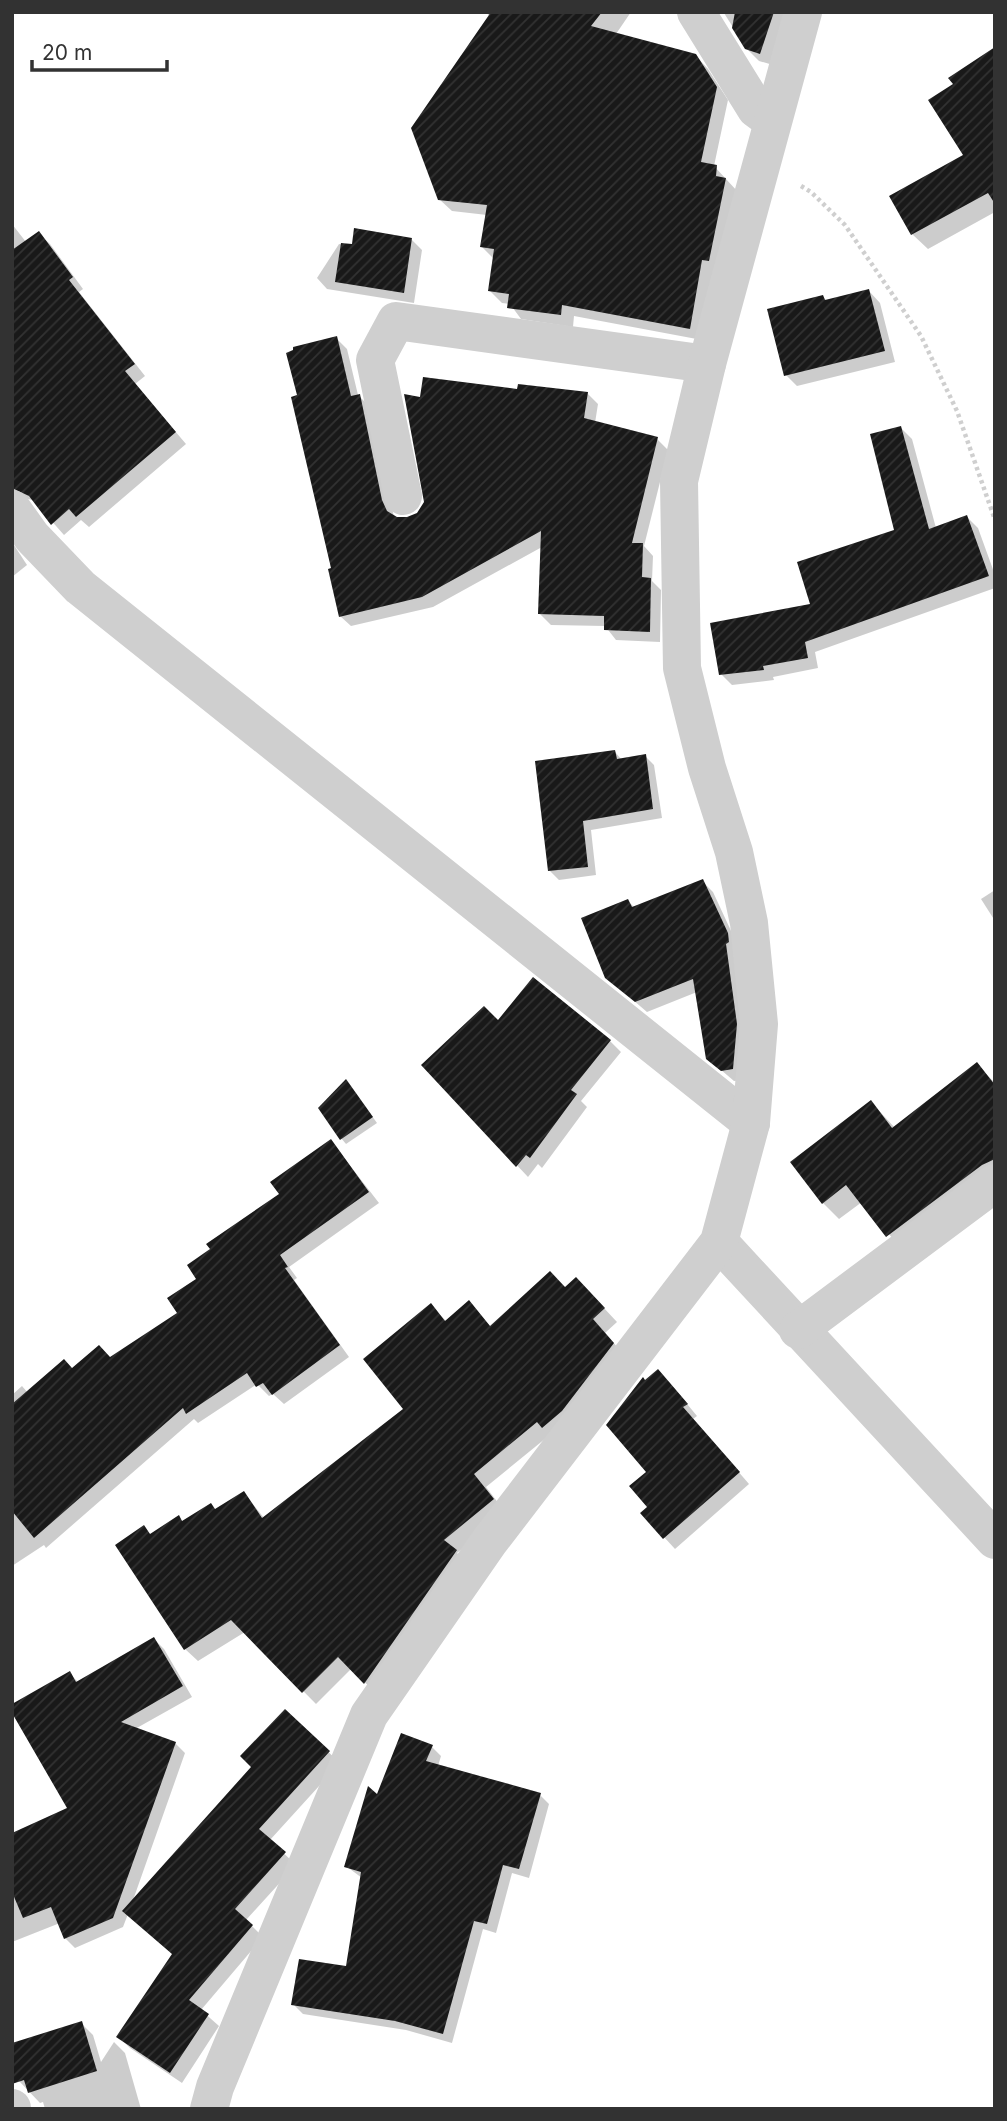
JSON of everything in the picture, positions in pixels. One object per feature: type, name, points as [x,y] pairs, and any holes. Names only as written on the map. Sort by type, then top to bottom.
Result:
[{"type":"street","points":[[696,12],[756,109],[771,120]]},
{"type":"street","points":[[209,2109],[215,2087],[369,1715],[489,1542],[719,1242],[751,1123],[759,1024],[749,923],[734,852],[707,768],[682,667],[679,481],[706,364],[771,120],[803,12]]},
{"type":"street","points":[[403,496],[375,360],[396,321],[706,364]]},
{"type":"street","points":[[12,509],[32,537],[80,587],[751,1123]]},
{"type":"street","points":[[798,1329],[995,1183]]},
{"type":"street","points":[[719,1242],[995,1539]]},
{"type":"path","points":[[759,166],[811,191],[845,225],[921,336],[957,411],[995,520]]},
{"type":"building","points":[[491,12],[602,12],[591,26],[696,54],[717,87],[701,162],[717,165],[716,176],[726,178],[709,261],[702,260],[690,329],[562,305],[561,315],[507,308],[509,294],[488,291],[494,249],[480,247],[487,205],[438,200],[411,128]]},
{"type":"building","points":[[735,12],[774,12],[760,54],[745,49],[732,28]]},
{"type":"building","points":[[995,47],[995,204],[988,193],[911,235],[889,196],[963,155],[928,100],[953,84],[948,78]]},
{"type":"building","points":[[354,228],[412,238],[404,293],[335,282],[341,243],[352,244]]},
{"type":"building","points":[[39,231],[73,277],[69,280],[135,364],[125,371],[176,432],[76,517],[69,509],[51,525],[29,496],[12,488],[12,250]]},
{"type":"building","points":[[869,289],[885,351],[784,376],[767,309],[823,295],[825,300]]},
{"type":"building","points":[[337,336],[351,396],[360,394],[382,500],[387,511],[397,517],[417,513],[424,502],[404,394],[420,397],[423,377],[517,389],[518,384],[588,392],[584,418],[658,437],[632,543],[643,543],[642,577],[651,578],[650,632],[604,630],[604,616],[538,614],[541,531],[422,597],[339,617],[328,569],[331,568],[291,397],[297,395],[286,353],[293,350],[293,347]]},
{"type":"building","points":[[901,426],[929,529],[967,515],[989,576],[805,642],[808,658],[763,666],[764,670],[719,675],[710,623],[810,604],[797,562],[894,530],[870,434]]},
{"type":"building","points":[[615,750],[617,759],[646,754],[653,809],[583,821],[588,867],[548,871],[535,761]]},
{"type":"building","points":[[703,879],[728,933],[729,942],[726,944],[737,1024],[733,1069],[721,1071],[706,1059],[693,979],[635,1002],[605,978],[581,918],[628,899],[632,907]]},
{"type":"building","points":[[533,977],[611,1040],[571,1090],[577,1094],[530,1158],[526,1155],[516,1167],[421,1065],[484,1006],[498,1020]]},
{"type":"building","points":[[977,1062],[995,1085],[995,1159],[982,1165],[886,1237],[846,1185],[822,1204],[790,1162],[871,1100],[892,1128]]},
{"type":"building","points":[[346,1079],[373,1117],[340,1140],[318,1108]]},
{"type":"building","points":[[331,1139],[369,1192],[280,1255],[288,1267],[285,1268],[340,1345],[272,1395],[263,1383],[256,1387],[247,1373],[186,1414],[183,1408],[34,1538],[12,1511],[12,1404],[64,1359],[72,1368],[99,1345],[110,1357],[177,1313],[167,1298],[196,1279],[187,1265],[210,1249],[206,1244],[279,1194],[270,1182]]},
{"type":"building","points":[[550,1271],[565,1287],[576,1277],[605,1308],[593,1319],[614,1343],[562,1411],[542,1428],[537,1422],[474,1474],[494,1499],[444,1540],[457,1550],[364,1684],[338,1657],[302,1693],[231,1620],[184,1650],[115,1545],[144,1525],[150,1534],[179,1515],[182,1521],[211,1503],[215,1509],[244,1491],[262,1518],[403,1409],[363,1359],[431,1303],[445,1321],[469,1300],[490,1326]]},
{"type":"building","points":[[658,1369],[688,1404],[683,1407],[740,1472],[663,1539],[640,1513],[647,1507],[629,1486],[646,1472],[606,1425],[643,1377],[645,1380]]},
{"type":"building","points":[[154,1637],[183,1686],[121,1722],[176,1742],[113,1918],[64,1939],[51,1907],[23,1918],[12,1892],[12,1833],[67,1808],[12,1713],[12,1704],[70,1671],[76,1682]]},
{"type":"building","points":[[285,1709],[330,1751],[259,1829],[286,1852],[235,1909],[253,1925],[189,2000],[209,2014],[170,2073],[116,2037],[172,1954],[122,1911],[251,1767],[240,1756]]},
{"type":"building","points":[[401,1733],[433,1745],[426,1761],[541,1793],[519,1869],[503,1865],[487,1924],[474,1921],[443,2034],[395,2021],[291,2005],[299,1959],[346,1966],[361,1872],[344,1867],[368,1786],[377,1794]]},
{"type":"building","points":[[82,2021],[97,2071],[28,2093],[24,2080],[12,2084],[12,2043]]}]
